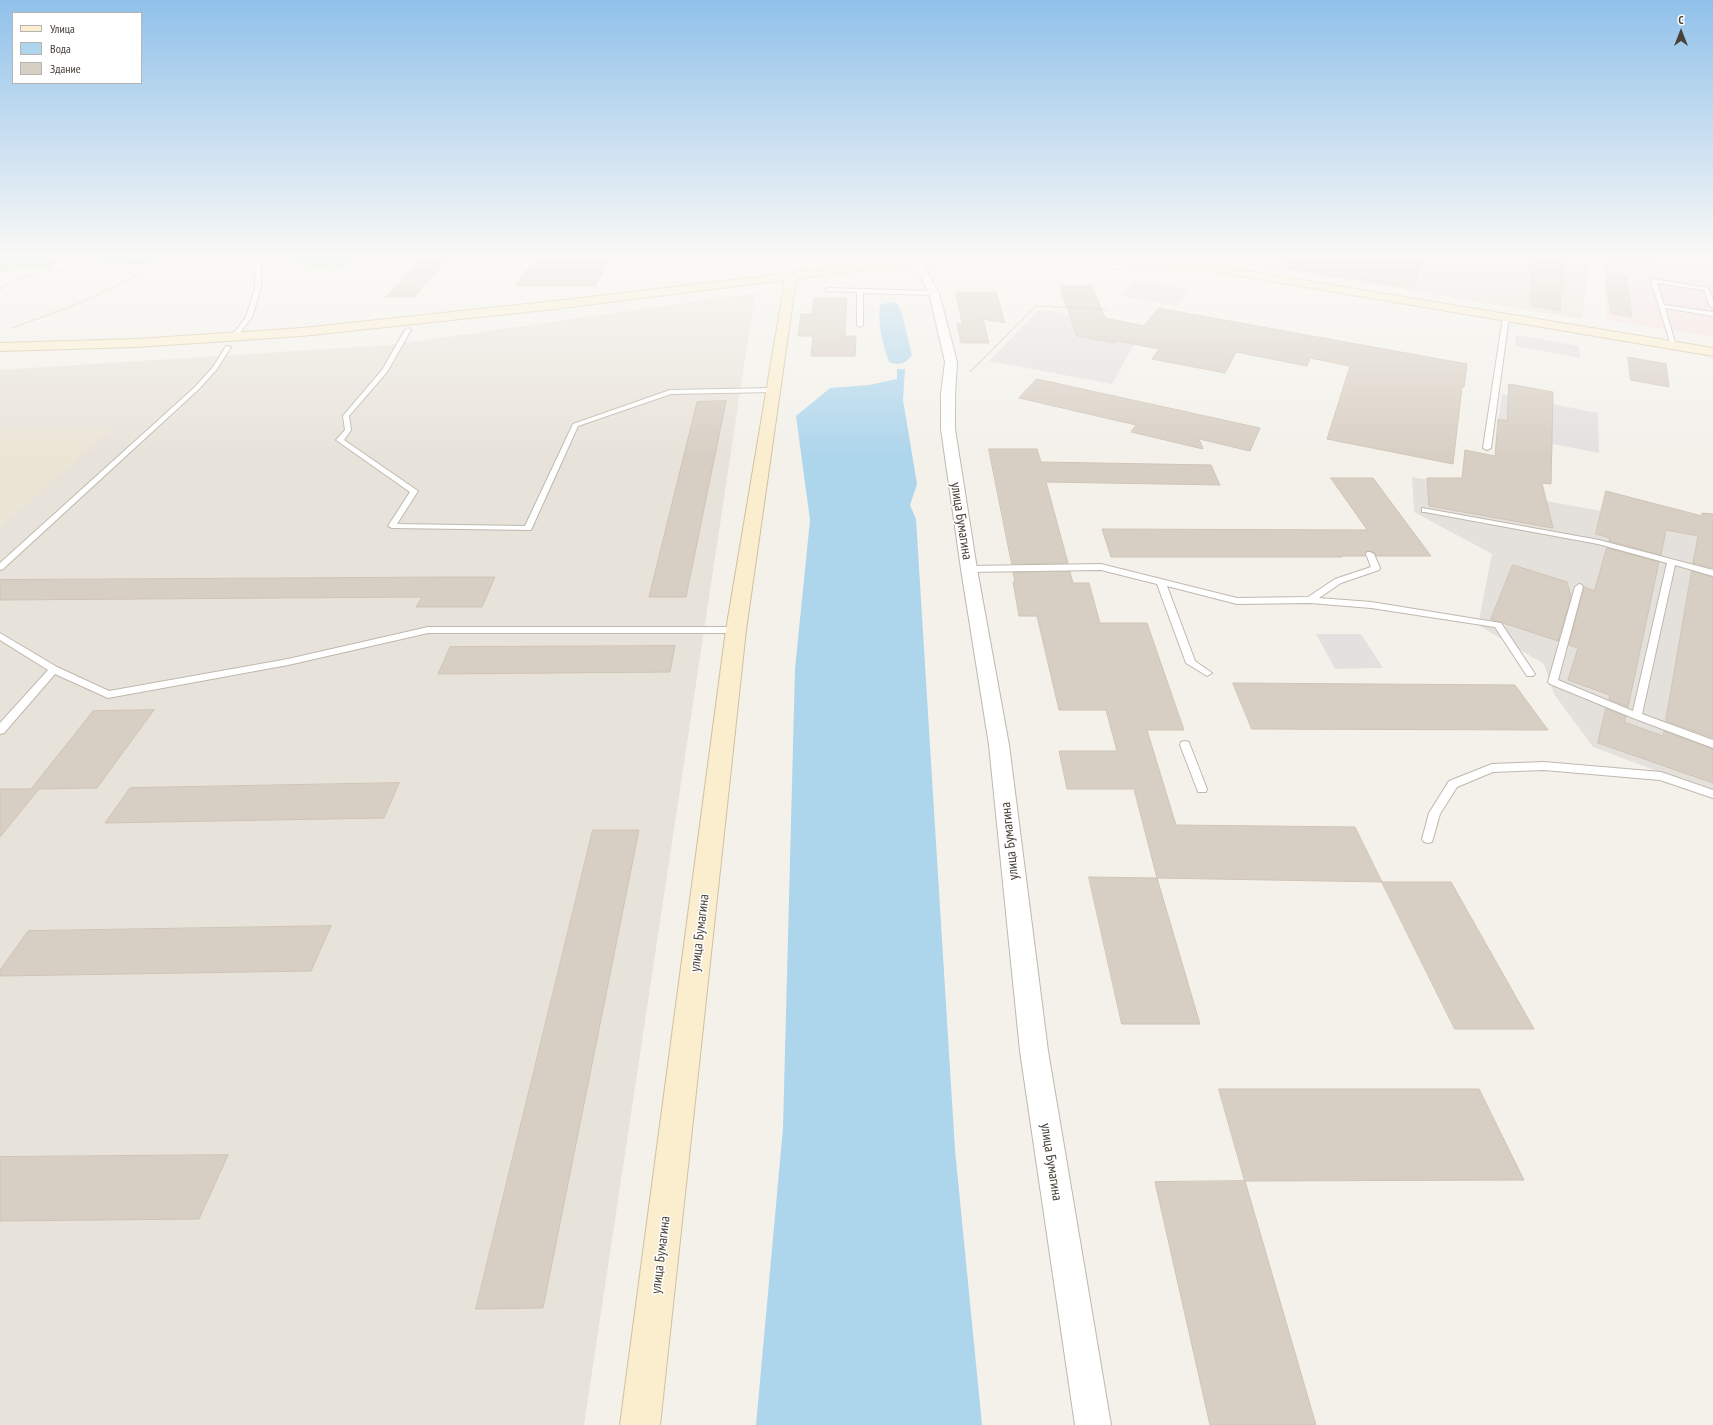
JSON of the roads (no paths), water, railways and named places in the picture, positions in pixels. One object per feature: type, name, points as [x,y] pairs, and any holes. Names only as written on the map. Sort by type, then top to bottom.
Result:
[{"type":"main road","points":[[0,356],[143,352],[398,322]]},
{"type":"main road","points":[[0,347],[231,342],[408,330],[472,322]]},
{"type":"main road","name":"улица Бумагина","points":[[640,1425],[736,630],[784,322]]},
{"type":"main road","points":[[1539,322],[1713,352]]},
{"type":"street","name":"улица Бумагина","points":[[941,322],[951,362],[948,394],[948,429],[969,569],[999,745],[1034,1051],[1093,1425]]},
{"type":"lane","points":[[0,567],[197,388],[214,368],[244,322]]},
{"type":"lane","points":[[1487,448],[1505,322]]},
{"type":"lane","points":[[1667,322],[1674,345]]},
{"type":"lane","points":[[408,330],[385,371],[346,416],[348,430],[340,440],[414,491],[392,526],[528,528],[575,425],[670,392],[774,390]]},
{"type":"lane","points":[[1425,510],[1600,542],[1713,573]]},
{"type":"lane","points":[[1310,600],[1338,581],[1376,568],[1370,554]]},
{"type":"lane","points":[[1637,716],[1672,561]]},
{"type":"lane","points":[[969,569],[1101,567],[1237,601],[1310,600],[1371,605],[1498,625],[1530,674]]},
{"type":"lane","points":[[1161,582],[1191,663],[1207,673]]},
{"type":"lane","points":[[1579,587],[1553,682],[1637,716],[1713,744]]},
{"type":"lane","points":[[0,636],[54,669],[108,695],[288,662],[428,630],[736,630]]},
{"type":"lane","points":[[0,730],[54,669]]},
{"type":"lane","points":[[1185,745],[1202,789]]},
{"type":"lane","points":[[1428,839],[1435,812],[1453,784],[1492,768],[1544,766],[1661,776],[1713,794]]},
{"type":"water","points":[[880,322],[904,322],[912,355],[907,360],[899,364],[889,362]]},
{"type":"water","points":[[897,369],[905,369],[903,400],[917,484],[910,505],[916,519],[955,1150],[982,1425],[756,1425],[783,1128],[795,669],[810,520],[796,416],[830,388],[869,385],[897,379]]}]
